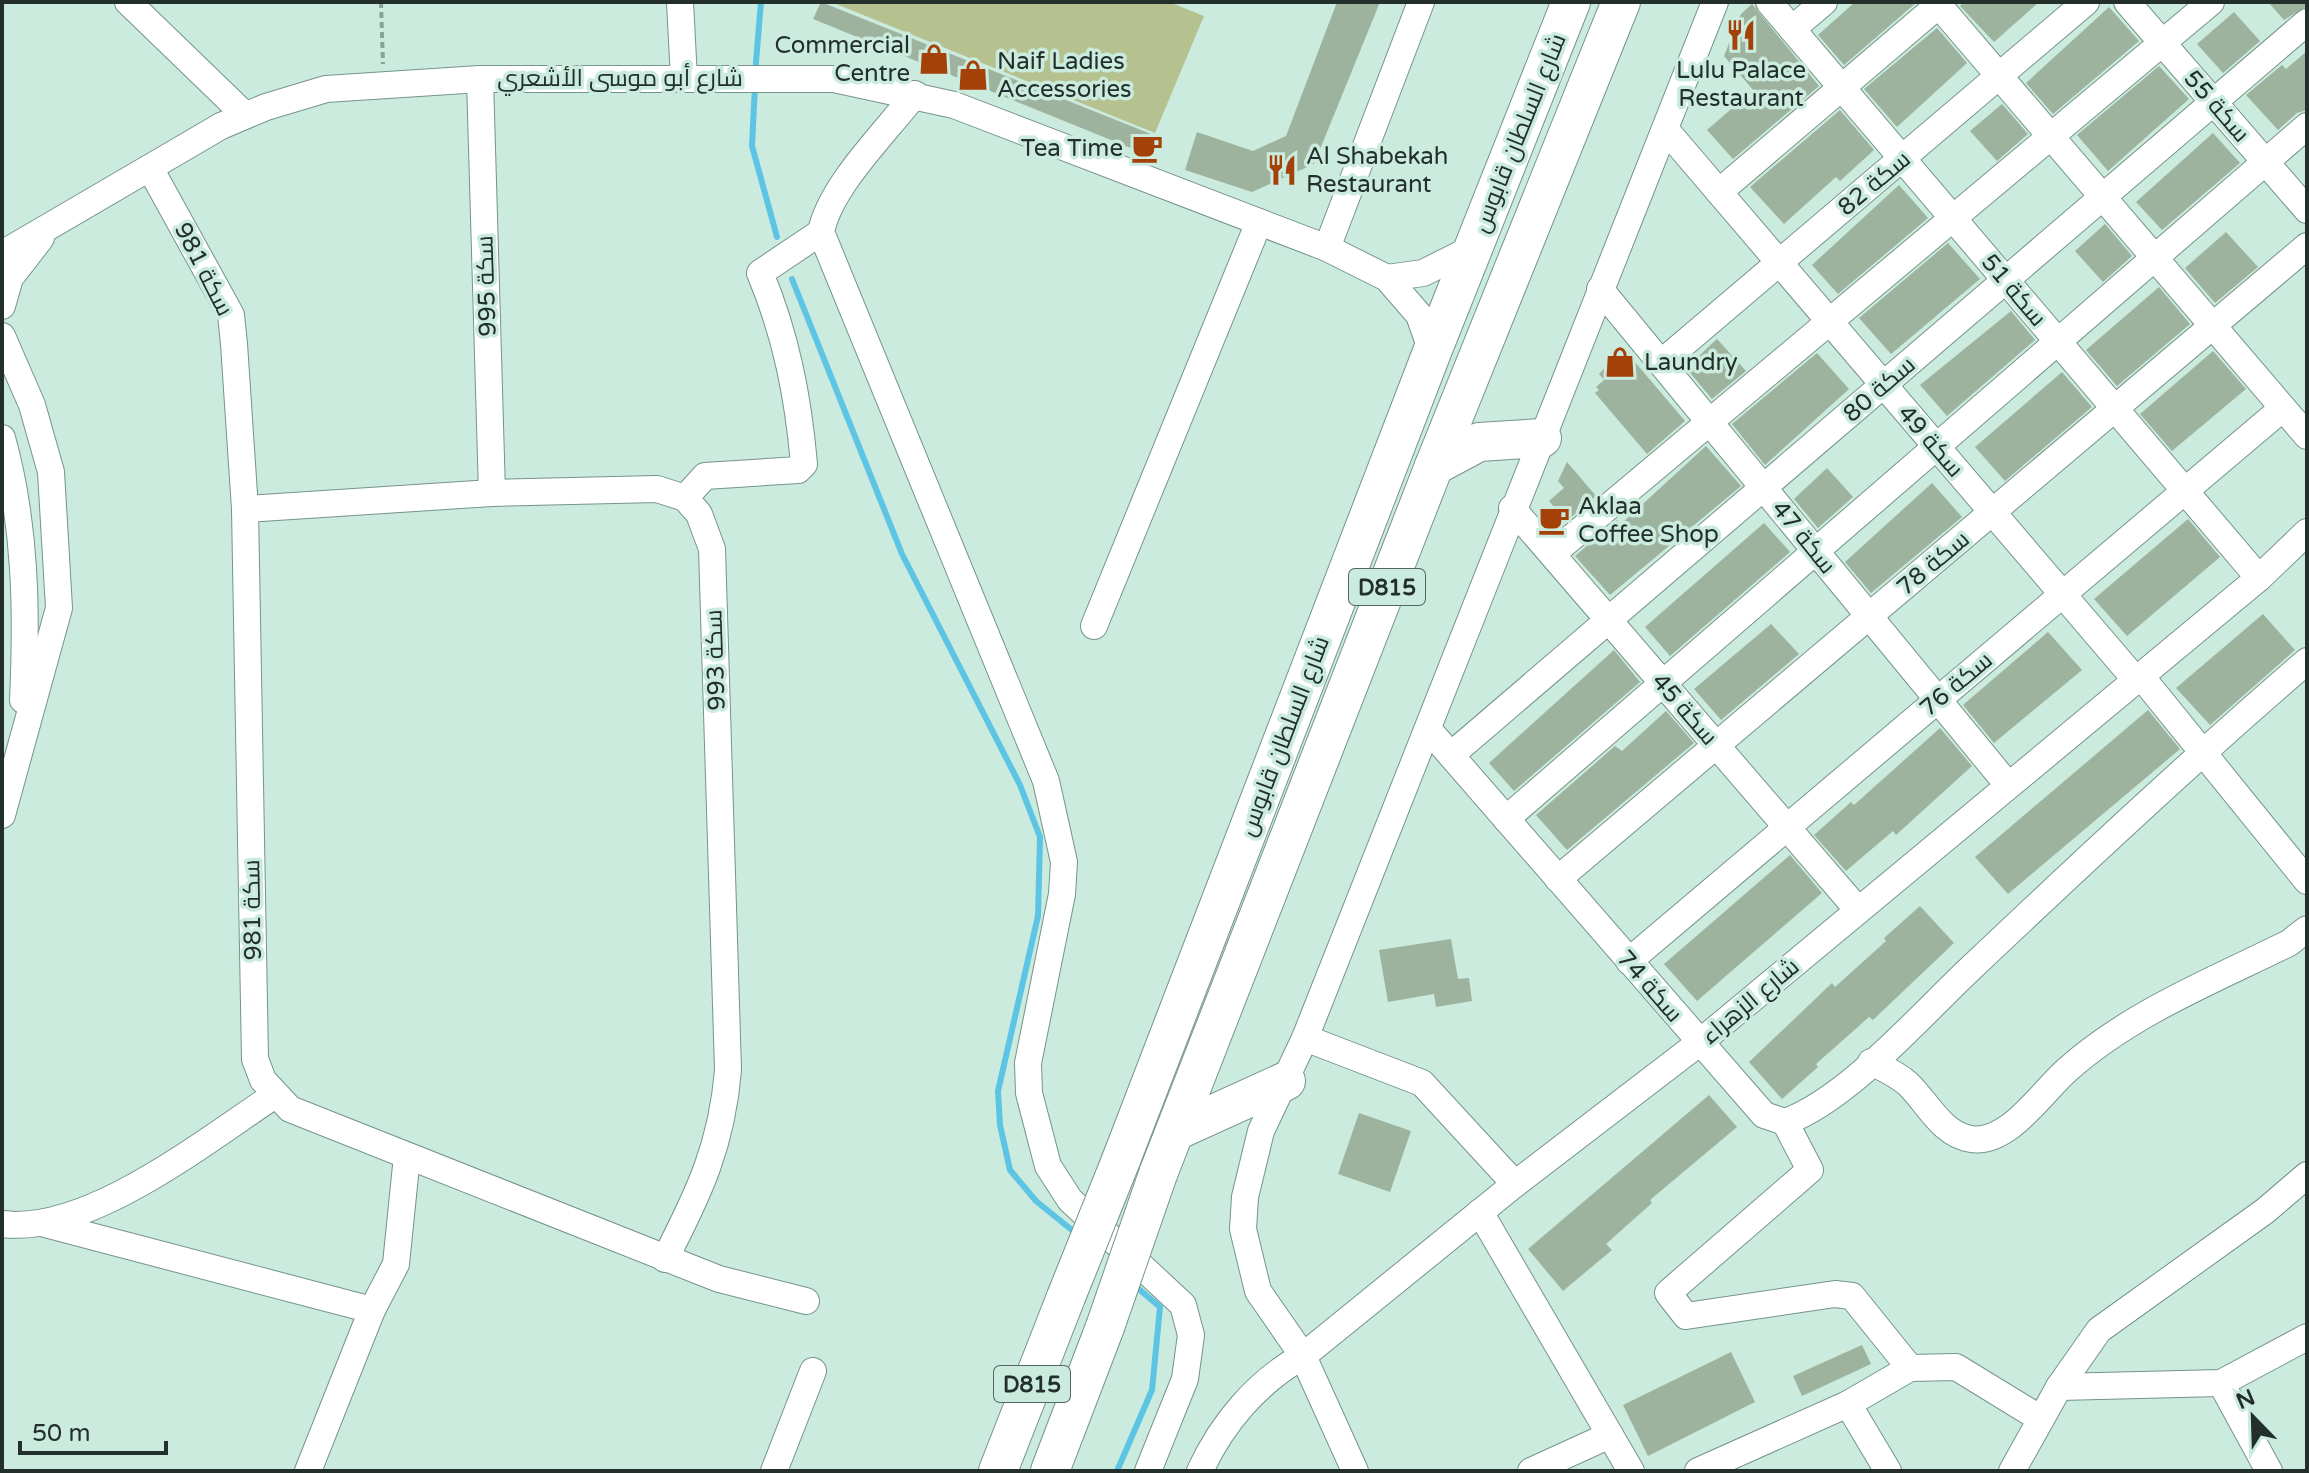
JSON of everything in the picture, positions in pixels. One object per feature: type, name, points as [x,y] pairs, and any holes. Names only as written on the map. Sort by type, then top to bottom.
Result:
[{"type":"highway","name":"شارع السلطان قابوس","points":[[998,1471],[1571,2]]},
{"type":"highway","name":"شارع السلطان قابوس","points":[[1050,1471],[1105,1327],[1158,1174],[1434,466],[1621,2]]},
{"type":"highway","points":[[1434,466],[1479,442],[1542,438]]},
{"type":"highway","points":[[1176,1131],[1286,1081]]},
{"type":"street","points":[[128,2],[245,115]]},
{"type":"street","points":[[680,2],[694,78]]},
{"type":"street","points":[[1327,248],[1421,2]]},
{"type":"street","points":[[1355,1471],[1303,1356],[1258,1291],[1243,1229],[1245,1197],[1261,1131],[1305,1038],[1512,508],[1715,2]]},
{"type":"street","name":"سكة 51","points":[[1769,2],[2259,578]]},
{"type":"street","points":[[1792,29],[1824,2]]},
{"type":"street","name":"سكة 82","points":[[1661,363],[2086,2]]},
{"type":"street","name":"سكة 55","points":[[2127,2],[2307,210]]},
{"type":"street","points":[[1552,554],[2211,2]]},
{"type":"street","points":[[1719,192],[1939,3],[2307,436]]},
{"type":"street","name":"سكة 80","points":[[1451,755],[2307,22]]},
{"type":"street","name":"شارع أبو موسى الأشعري","points":[[2,254],[245,115],[326,89],[480,79],[834,79],[915,94],[954,105],[1327,248],[1387,278],[1419,315],[1432,352]]},
{"type":"street","name":"سكة 995","points":[[480,79],[492,493]]},
{"type":"street","points":[[915,94],[840,190],[824,216],[821,232],[1046,781],[1055,813],[1064,862],[1062,894],[1028,1063],[1029,1093],[1048,1166],[1070,1200],[1183,1305],[1191,1335],[1185,1379],[1148,1471]]},
{"type":"street","points":[[1506,819],[2307,126]]},
{"type":"street","name":"سكة 49","points":[[1666,130],[2062,594],[2202,751],[2307,881]]},
{"type":"street","name":"سكة 981","points":[[150,168],[231,315],[245,509],[255,1059],[275,1095],[290,1109],[665,1259],[719,1279],[806,1301]]},
{"type":"street","points":[[1094,626],[1259,222]]},
{"type":"street","points":[[2,231],[55,223]]},
{"type":"street","points":[[2,306],[10,278],[55,223]]},
{"type":"street","points":[[245,509],[492,493],[657,489],[685,498],[705,476],[798,470],[804,464],[798,402],[782,328],[760,273],[821,232]]},
{"type":"street","name":"سكة 78","points":[[1558,879],[2307,246]]},
{"type":"street","points":[[1387,278],[1423,273],[1473,248]]},
{"type":"street","name":"سكة 47","points":[[1600,289],[2008,785]]},
{"type":"street","points":[[2,336],[32,405],[51,472],[59,608],[11,755]]},
{"type":"street","name":"سكة 76","points":[[1629,961],[2283,408]]},
{"type":"street","points":[[2,438],[13,478],[15,609],[11,755],[2,815]]},
{"type":"street","name":"سكة 993","points":[[665,1259],[703,1187],[718,1143],[728,1070],[712,549],[707,527],[685,498]]},
{"type":"street","name":"سكة 45","points":[[1512,508],[1858,910]]},
{"type":"street","name":"شارع الزهراء","points":[[1200,1471],[1211,1447],[1233,1415],[1271,1374],[1303,1356],[1515,1184],[1699,1043],[2259,578],[2307,532]]},
{"type":"street","points":[[15,609],[59,608]]},
{"type":"street","points":[[1910,1368],[1852,1296],[1835,1294],[1686,1316],[1668,1293],[1810,1170],[1785,1122],[1809,1113],[1871,1062],[2202,751],[2307,661]]},
{"type":"street","name":"سكة 74","points":[[1428,729],[1764,1115],[1785,1122]]},
{"type":"street","points":[[1871,1062],[1908,1085],[1957,1135],[1984,1140],[2018,1119],[2065,1072],[2112,1033],[2289,943],[2307,929]]},
{"type":"street","points":[[1305,1038],[1422,1083],[1515,1184]]},
{"type":"street","points":[[45,1224],[85,1210],[153,1176],[275,1095]]},
{"type":"street","points":[[308,1471],[372,1310],[396,1264],[407,1156]]},
{"type":"street","points":[[2012,1471],[2059,1387],[2099,1330],[2265,1211],[2307,1175]]},
{"type":"street","points":[[1480,1212],[1631,1471]]},
{"type":"street","points":[[2,1224],[45,1224],[372,1310]]},
{"type":"street","points":[[2059,1387],[2221,1383],[2307,1337]]},
{"type":"street","points":[[1698,1471],[1848,1404],[1910,1368],[1956,1367],[2041,1419]]},
{"type":"street","points":[[774,1471],[813,1371]]},
{"type":"street","points":[[2221,1383],[2269,1471]]},
{"type":"street","points":[[1848,1404],[1888,1471]]},
{"type":"street","points":[[1531,1471],[1610,1435]]},
{"type":"path","points":[[381,2],[383,83]]},
{"type":"green space","points":[[831,2],[1169,2],[1204,16],[1155,133]]},
{"type":"building","points":[[821,2],[1161,138],[1153,157],[813,19]]},
{"type":"building","points":[[1337,2],[1380,2],[1314,164],[1252,192],[1185,170],[1197,132],[1253,151],[1286,136]]},
{"type":"building","points":[[1855,2],[1917,2],[1844,65],[1818,35]]},
{"type":"building","points":[[1964,2],[2039,2],[1994,42],[1960,6]]},
{"type":"building","points":[[2268,2],[2307,2],[2307,6],[2284,20]]},
{"type":"building","points":[[1752,4],[1819,86],[1733,159],[1707,130],[1753,90],[1724,56],[1741,14]]},
{"type":"building","points":[[2109,7],[2139,41],[2053,114],[2026,83]]},
{"type":"building","points":[[2234,12],[2260,41],[2223,73],[2197,44]]},
{"type":"building","points":[[1937,28],[1967,63],[1897,127],[1864,89]]},
{"type":"building","points":[[2307,51],[2307,110],[2297,113],[2278,130],[2246,95],[2282,65],[2286,69]]},
{"type":"building","points":[[2159,66],[2189,99],[2108,171],[2077,135]]},
{"type":"building","points":[[2002,104],[2028,134],[1997,161],[1970,131]]},
{"type":"building","points":[[1840,110],[1874,150],[1840,181],[1836,177],[1784,224],[1750,187]]},
{"type":"building","points":[[2213,133],[2240,163],[2162,230],[2136,202]]},
{"type":"building","points":[[1899,185],[1928,218],[1838,294],[1812,265]]},
{"type":"building","points":[[2105,224],[2132,256],[2103,282],[2075,251]]},
{"type":"building","points":[[2226,232],[2258,267],[2215,303],[2185,268]]},
{"type":"building","points":[[1948,243],[1980,279],[1891,354],[1859,318]]},
{"type":"building","points":[[2159,287],[2190,324],[2117,386],[2086,350]]},
{"type":"building","points":[[2011,311],[2035,340],[1947,416],[1920,385]]},
{"type":"building","points":[[1717,339],[1746,371],[1712,399],[1686,368]]},
{"type":"building","points":[[1623,348],[1685,421],[1647,454],[1595,393],[1599,390],[1596,387],[1604,380],[1599,374]]},
{"type":"building","points":[[2213,351],[2246,389],[2172,451],[2140,414]]},
{"type":"building","points":[[1817,353],[1849,389],[1765,465],[1732,424]]},
{"type":"building","points":[[2062,372],[2092,407],[2005,481],[1975,447]]},
{"type":"building","points":[[1706,446],[1741,486],[1610,595],[1575,556],[1617,520],[1621,524]]},
{"type":"building","points":[[1567,462],[1596,496],[1554,532],[1543,519],[1555,508],[1549,501],[1564,488],[1558,481]]},
{"type":"building","points":[[1827,468],[1853,497],[1818,528],[1794,499]]},
{"type":"building","points":[[1932,483],[1962,517],[1871,593],[1845,562]]},
{"type":"building","points":[[2188,519],[2220,557],[2127,636],[2094,599]]},
{"type":"building","points":[[1764,523],[1790,552],[1670,656],[1645,627]]},
{"type":"building","points":[[2263,614],[2295,650],[2210,725],[2176,688]]},
{"type":"building","points":[[1771,624],[1799,654],[1721,720],[1694,689]]},
{"type":"building","points":[[2048,632],[2082,670],[1994,743],[1963,705]]},
{"type":"building","points":[[1614,650],[1640,682],[1514,791],[1489,763]]},
{"type":"building","points":[[2148,710],[2180,749],[2008,894],[1975,857]]},
{"type":"building","points":[[1666,711],[1694,743],[1567,850],[1536,815],[1615,746],[1622,751]]},
{"type":"building","points":[[1940,728],[1972,766],[1896,835],[1893,831],[1846,871],[1814,835],[1851,802],[1854,805]]},
{"type":"building","points":[[1790,855],[1822,893],[1697,1001],[1664,964]]},
{"type":"building","points":[[1920,906],[1954,943],[1873,1020],[1869,1017],[1816,1064],[1818,1067],[1782,1099],[1749,1062],[1832,983],[1835,987],[1886,941],[1884,938]]},
{"type":"building","points":[[1451,939],[1458,979],[1469,978],[1472,1001],[1436,1007],[1434,994],[1388,1002],[1379,950]]},
{"type":"building","points":[[1709,1095],[1737,1127],[1650,1200],[1652,1203],[1606,1244],[1612,1250],[1563,1291],[1528,1249]]},
{"type":"building","points":[[1359,1113],[1411,1131],[1390,1192],[1338,1174]]},
{"type":"building","points":[[1862,1345],[1871,1364],[1802,1396],[1793,1376]]},
{"type":"building","points":[[1731,1352],[1755,1402],[1648,1456],[1623,1405]]},
{"type":"waterway","points":[[755,74],[761,2]]},
{"type":"waterway","points":[[755,85],[752,146],[777,237]]},
{"type":"waterway","points":[[792,279],[902,554],[1020,785],[1040,837],[1038,916],[998,1091],[1000,1125],[1010,1170],[1036,1201],[1078,1235]]},
{"type":"waterway","points":[[1117,1471],[1152,1390],[1160,1307],[1134,1285]]},
{"type":"place","name":"Lulu Palace Restaurant","points":[[1741,35]]},
{"type":"place","name":"Commercial Centre","points":[[934,59]]},
{"type":"place","name":"Naif Ladies Accessories","points":[[973,75]]},
{"type":"place","name":"Tea Time","points":[[1147,148]]},
{"type":"place","name":"Al Shabekah Restaurant","points":[[1282,170]]},
{"type":"place","name":"Laundry","points":[[1620,362]]},
{"type":"place","name":"Aklaa Coffee Shop","points":[[1554,520]]}]
